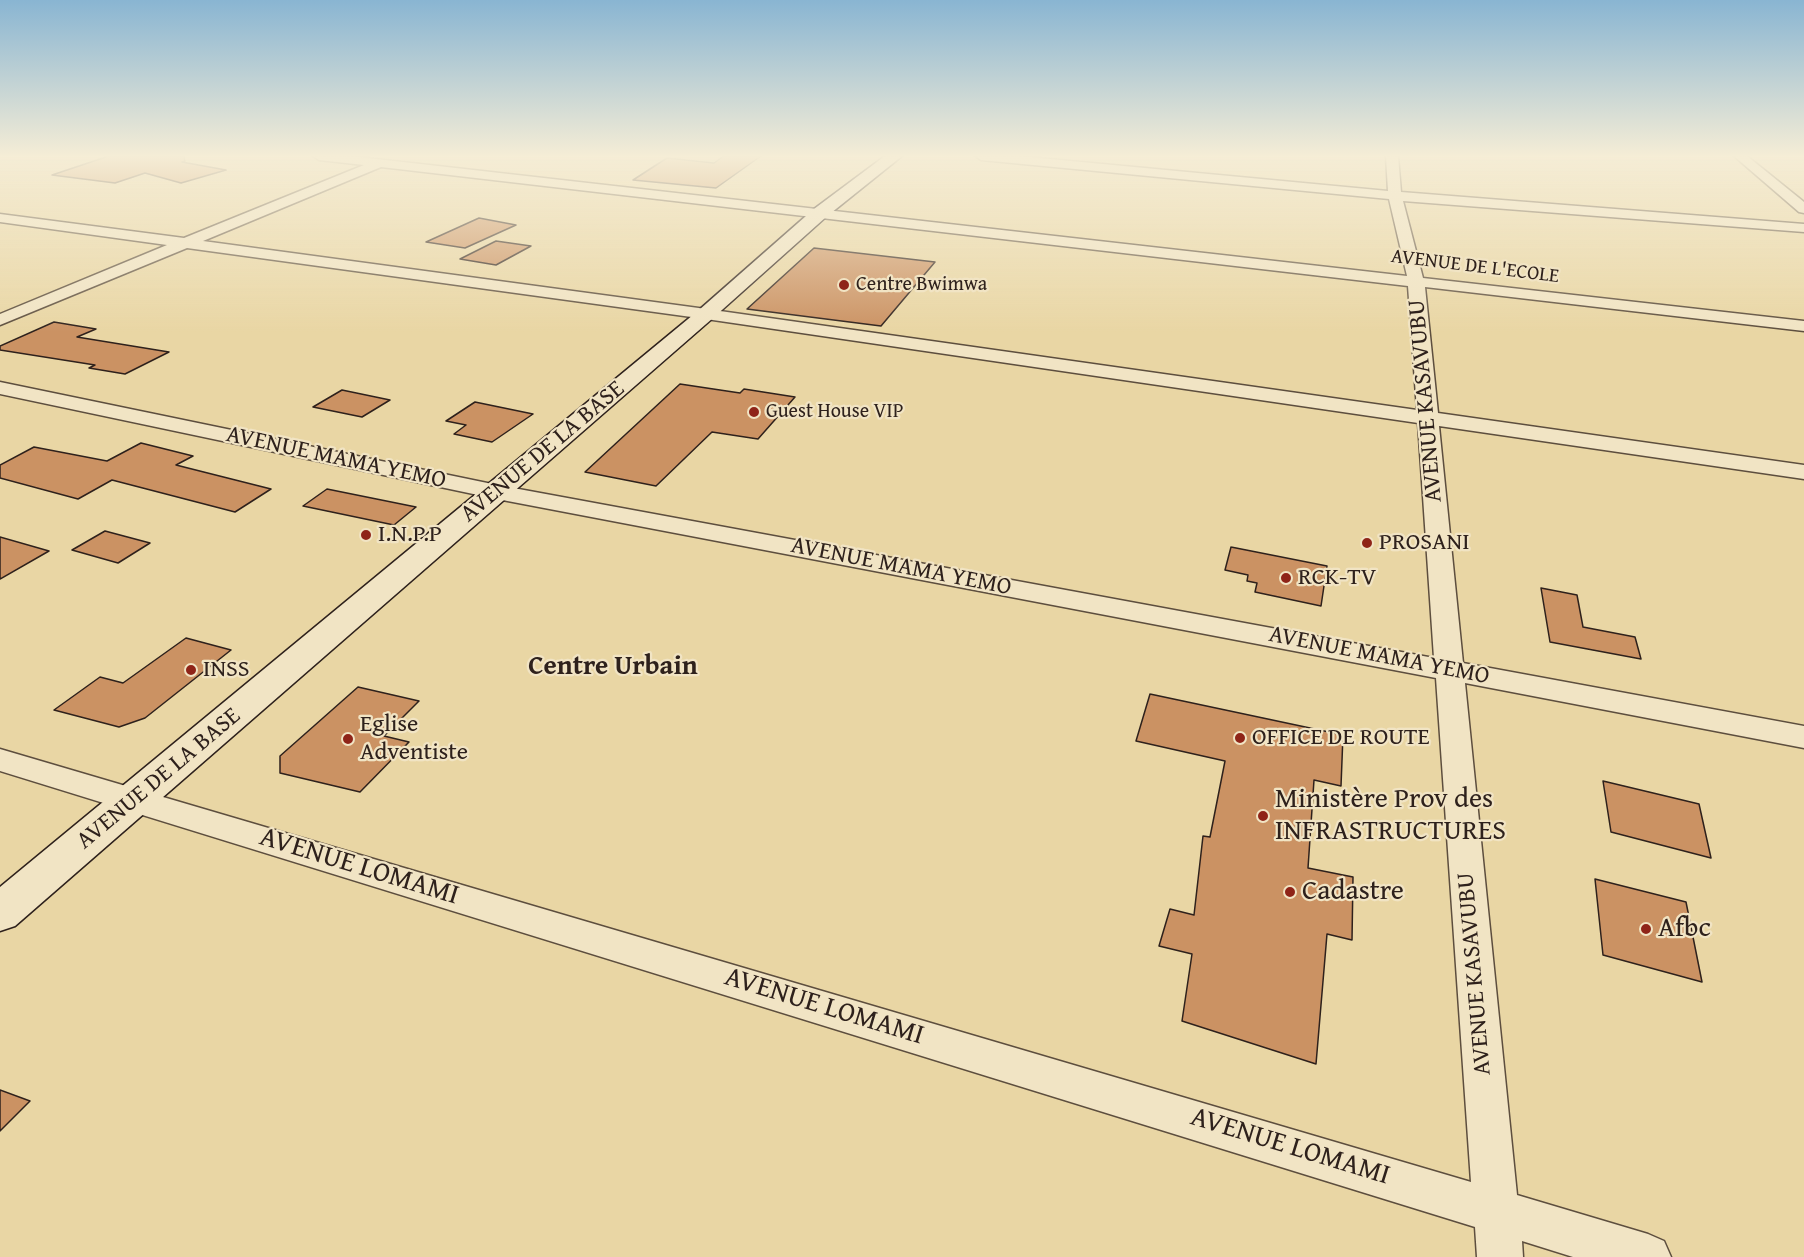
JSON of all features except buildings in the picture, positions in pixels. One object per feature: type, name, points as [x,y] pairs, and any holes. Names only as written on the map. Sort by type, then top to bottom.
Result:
[{"type":"main road","name":"AVENUE DE LA BASE","points":[[0,913],[706,314],[818,215]]},
{"type":"street","points":[[0,320],[254,215]]},
{"type":"street","name":"AVENUE DE L'ECOLE","points":[[835,215],[1804,326]]},
{"type":"street","name":"AVENUE KASAVUBU","points":[[1400,215],[1416,281],[1500,1257]]},
{"type":"street","points":[[1633,215],[1804,228]]},
{"type":"street","points":[[0,218],[706,314],[1804,472]]},
{"type":"street","name":"AVENUE MAMA YEMO","points":[[0,388],[497,492],[1804,737]]},
{"type":"street","name":"AVENUE LOMAMI","points":[[0,760],[1496,1209],[1648,1257]]},
{"type":"place","name":"Centre Bwimwa","points":[[844,285]]},
{"type":"place","name":"Guest House VIP","points":[[754,412]]},
{"type":"place","name":"I.N.P.P","points":[[366,535]]},
{"type":"place","name":"PROSANI","points":[[1367,543]]},
{"type":"place","name":"RCK-TV","points":[[1286,578]]},
{"type":"place","name":"INSS","points":[[191,670]]},
{"type":"place","name":"OFFICE DE ROUTE","points":[[1240,738]]},
{"type":"place","name":"Eglise Adventiste","points":[[348,739]]},
{"type":"place","name":"Ministère Prov des INFRASTRUCTURES","points":[[1263,816]]},
{"type":"place","name":"Cadastre","points":[[1290,892]]},
{"type":"place","name":"Afbc","points":[[1646,929]]},
{"type":"district","name":"Centre Urbain","points":[[613,667]]}]
